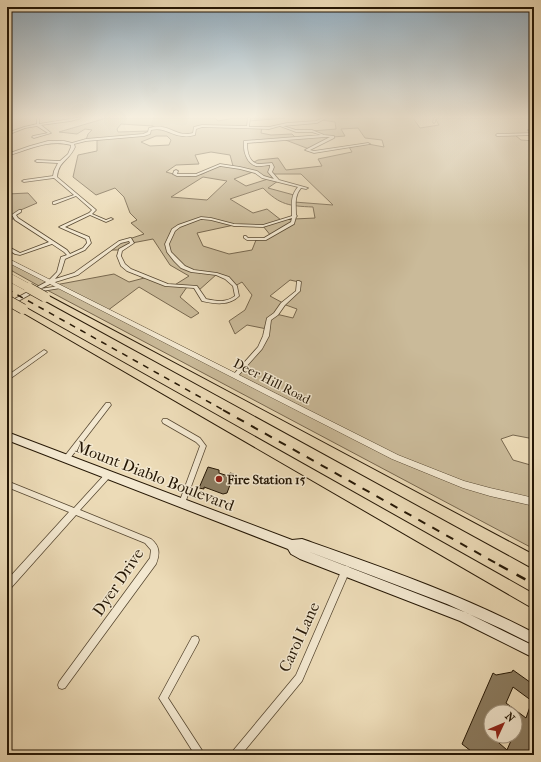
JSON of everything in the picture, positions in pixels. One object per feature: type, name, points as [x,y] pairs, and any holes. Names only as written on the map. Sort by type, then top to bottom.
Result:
[{"type":"highway","points":[[7,276],[534,562]]},
{"type":"highway","points":[[7,300],[531,602]]},
{"type":"main road","name":"Mount Diablo Boulevard","points":[[7,436],[292,545],[295,550],[304,555],[348,567],[465,606],[534,639]]},
{"type":"main road","name":"Mount Diablo Boulevard","points":[[348,567],[464,617],[534,652]]},
{"type":"street","points":[[55,177],[59,162],[68,154]]},
{"type":"street","points":[[247,154],[250,161],[258,165],[271,164],[272,167],[270,172],[278,181]]},
{"type":"street","points":[[37,161],[59,162]]},
{"type":"street","points":[[176,172],[175,174],[177,175],[196,175],[220,165],[253,172],[263,177],[306,188]]},
{"type":"street","points":[[24,181],[55,177],[94,210],[90,214],[60,226],[90,240],[84,249],[68,254],[63,258],[58,272],[50,282]]},
{"type":"street","points":[[245,237],[247,239],[265,239],[293,223],[295,216],[293,199],[295,192],[300,187]]},
{"type":"street","points":[[54,204],[76,195]]},
{"type":"street","points":[[20,210],[14,216],[16,219],[66,251],[68,254]]},
{"type":"street","points":[[90,214],[106,221],[111,219]]},
{"type":"street","points":[[7,305],[50,282],[76,274],[120,242],[130,239],[132,242],[120,250],[118,256],[123,265],[129,270],[167,285],[196,288],[202,298],[210,302],[223,303],[230,301],[237,296],[231,280],[217,274],[193,271],[183,267],[172,256],[169,252],[167,244],[173,230],[178,226],[201,218],[234,225],[263,226],[295,216]]},
{"type":"street","points":[[7,247],[20,254],[52,242]]},
{"type":"street","name":"Deer Hill Road","points":[[7,260],[429,472],[490,492],[534,502]]},
{"type":"street","points":[[236,376],[260,348],[266,336],[268,319],[276,314],[283,304],[298,291],[299,282]]},
{"type":"street","points":[[34,291],[59,287]]},
{"type":"street","points":[[7,379],[44,352]]},
{"type":"street","points":[[66,459],[108,405]]},
{"type":"street","points":[[165,421],[198,440],[203,446],[182,503]]},
{"type":"street","points":[[7,586],[108,475]]},
{"type":"street","name":"Dyer Drive","points":[[7,484],[148,541],[154,546],[156,554],[153,561],[62,685]]},
{"type":"street","name":"Carol Lane","points":[[235,755],[299,678],[348,567]]},
{"type":"street","points":[[195,640],[163,698],[200,755]]},
{"type":"shaded area","points":[[85,154],[203,154],[195,155],[199,164],[176,165],[166,172],[189,176],[202,174],[220,165],[233,166],[230,155],[221,154],[246,154],[252,163],[258,160],[278,158],[286,170],[322,166],[318,159],[344,154],[534,154],[534,439],[513,435],[501,439],[513,460],[534,466],[534,549],[47,290],[58,287],[55,285],[114,274],[129,282],[148,277],[173,286],[189,276],[170,265],[153,239],[132,243],[120,250],[110,250],[120,242],[144,234],[131,223],[137,220],[130,213],[124,197],[115,188],[96,195],[73,177],[78,155]],"holes":[[[253,172],[268,179],[246,186],[234,179]],[[272,174],[301,174],[333,205],[294,202],[294,195],[268,188],[278,181]],[[203,177],[227,181],[207,200],[171,197]],[[263,188],[269,194],[285,204],[313,207],[315,218],[294,219],[295,216],[281,220],[267,209],[253,213],[230,199]],[[234,225],[263,226],[271,236],[265,239],[256,240],[252,250],[229,254],[203,246],[197,233]],[[217,274],[231,280],[235,286],[242,282],[252,295],[245,310],[229,321],[235,334],[247,325],[267,329],[260,348],[235,376],[107,311],[139,287],[191,318],[199,313],[180,297],[187,287],[196,288],[198,291]],[[290,280],[299,282],[298,291],[283,303],[270,296]],[[283,304],[297,309],[293,318],[276,314]]]},
{"type":"shaded area","points":[[28,193],[37,203],[16,212],[14,216],[16,219],[7,219],[7,194]]},
{"type":"shaded area","points":[[7,260],[50,282],[39,286],[7,268]]},
{"type":"building","name":"Fire Station 15","points":[[208,467],[219,470],[219,473],[228,476],[230,473],[234,474],[227,493],[223,494],[204,487],[204,489],[199,488]]},
{"type":"building","points":[[513,670],[534,685],[534,755],[476,755],[462,744],[493,673],[496,675],[512,672]]},
{"type":"railway","points":[[7,289],[225,411]]},
{"type":"railway","points":[[223,410],[501,566]]},
{"type":"railway","points":[[499,565],[534,584]]},
{"type":"place","name":"Fire Station 15","points":[[219,479]]}]
